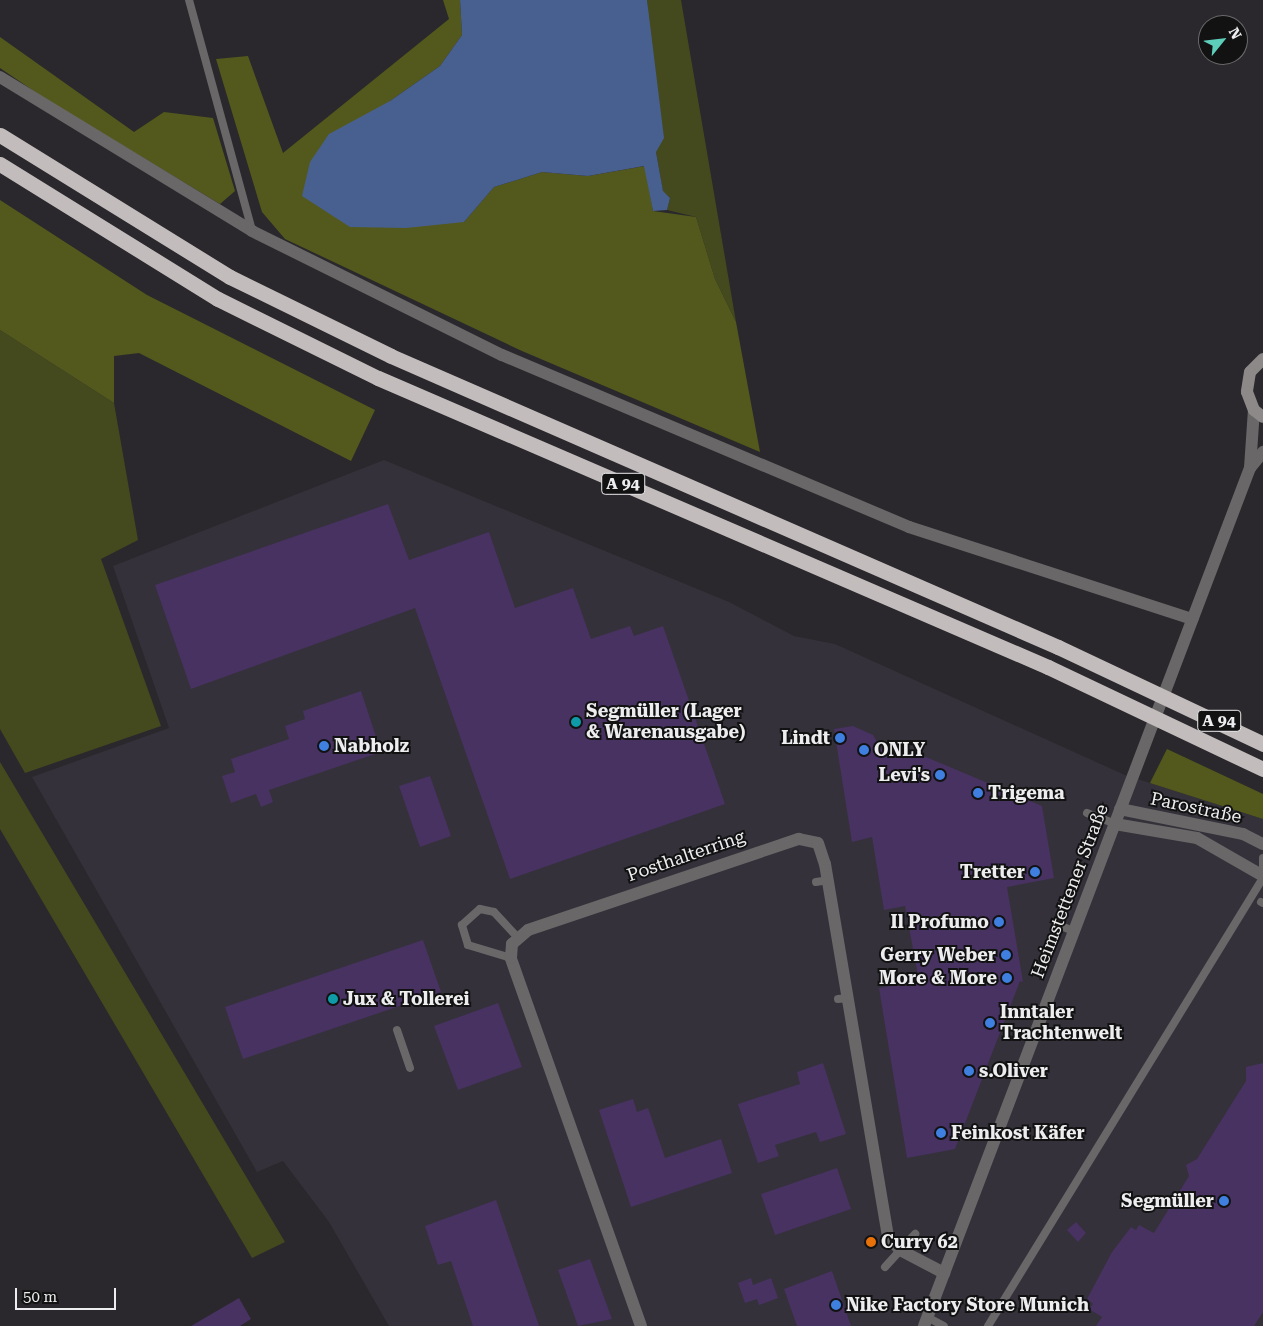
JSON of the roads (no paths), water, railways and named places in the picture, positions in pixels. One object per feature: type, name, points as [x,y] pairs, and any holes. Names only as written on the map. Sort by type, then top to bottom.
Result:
[{"type":"highway","name":"A 94","points":[[0,135],[230,276],[391,356],[1058,647],[1263,744]]},
{"type":"highway","name":"A 94","points":[[0,164],[218,299],[378,378],[1039,664],[1263,769]]},
{"type":"street","points":[[0,76],[252,232],[502,355],[910,528],[1192,619]]},
{"type":"street","name":"Heimstettener Straße","points":[[926,1322],[1250,468],[1258,414],[1247,382],[1263,359]]},
{"type":"street","name":"Heimstettener Straße","points":[[1250,468],[1263,452]]},
{"type":"street","name":"Parostraße","points":[[1120,808],[1243,834],[1263,844]]},
{"type":"street","name":"Parostraße","points":[[1115,824],[1197,838],[1261,878]]},
{"type":"street","name":"Posthalterring","points":[[517,937],[699,870],[799,839],[818,843],[822,881],[888,1237],[900,1250],[944,1273]]},
{"type":"street","points":[[517,937],[511,958],[641,1326]]},
{"type":"lane","points":[[190,0],[252,232]]},
{"type":"lane","points":[[1088,813],[1115,824]]},
{"type":"lane","points":[[988,1326],[1261,878],[1263,858]]},
{"type":"lane","points":[[511,958],[468,945],[462,926],[466,916],[480,909],[494,912],[517,937]]},
{"type":"lane","points":[[1057,924],[1075,932]]},
{"type":"lane","points":[[397,1030],[410,1068]]},
{"type":"lane","points":[[885,1267],[915,1234]]},
{"type":"lane","points":[[926,1322],[944,1326]]},
{"type":"water","points":[[460,0],[647,0],[664,138],[656,152],[663,191],[670,198],[667,210],[653,211],[644,166],[588,176],[542,172],[494,187],[464,222],[406,228],[350,227],[302,196],[310,162],[329,134],[390,101],[440,66],[462,35]]},
{"type":"place","name":"Segmüller (Lager & Warenausgabe)","points":[[576,722]]},
{"type":"place","name":"Lindt","points":[[840,738]]},
{"type":"place","name":"Nabholz","points":[[324,746]]},
{"type":"place","name":"ONLY","points":[[864,750]]},
{"type":"place","name":"Levi's","points":[[940,775]]},
{"type":"place","name":"Trigema","points":[[978,793]]},
{"type":"place","name":"Tretter","points":[[1035,872]]},
{"type":"place","name":"Il Profumo","points":[[999,922]]},
{"type":"place","name":"Gerry Weber","points":[[1006,955]]},
{"type":"place","name":"More & More","points":[[1007,978]]},
{"type":"place","name":"Jux & Tollerei","points":[[333,999]]},
{"type":"place","name":"Inntaler Trachtenwelt","points":[[990,1023]]},
{"type":"place","name":"s.Oliver","points":[[969,1071]]},
{"type":"place","name":"Feinkost Käfer","points":[[941,1133]]},
{"type":"place","name":"Segmüller","points":[[1224,1201]]},
{"type":"place","name":"Curry 62","points":[[871,1242]]},
{"type":"place","name":"Nike Factory Store Munich","points":[[836,1305]]}]
